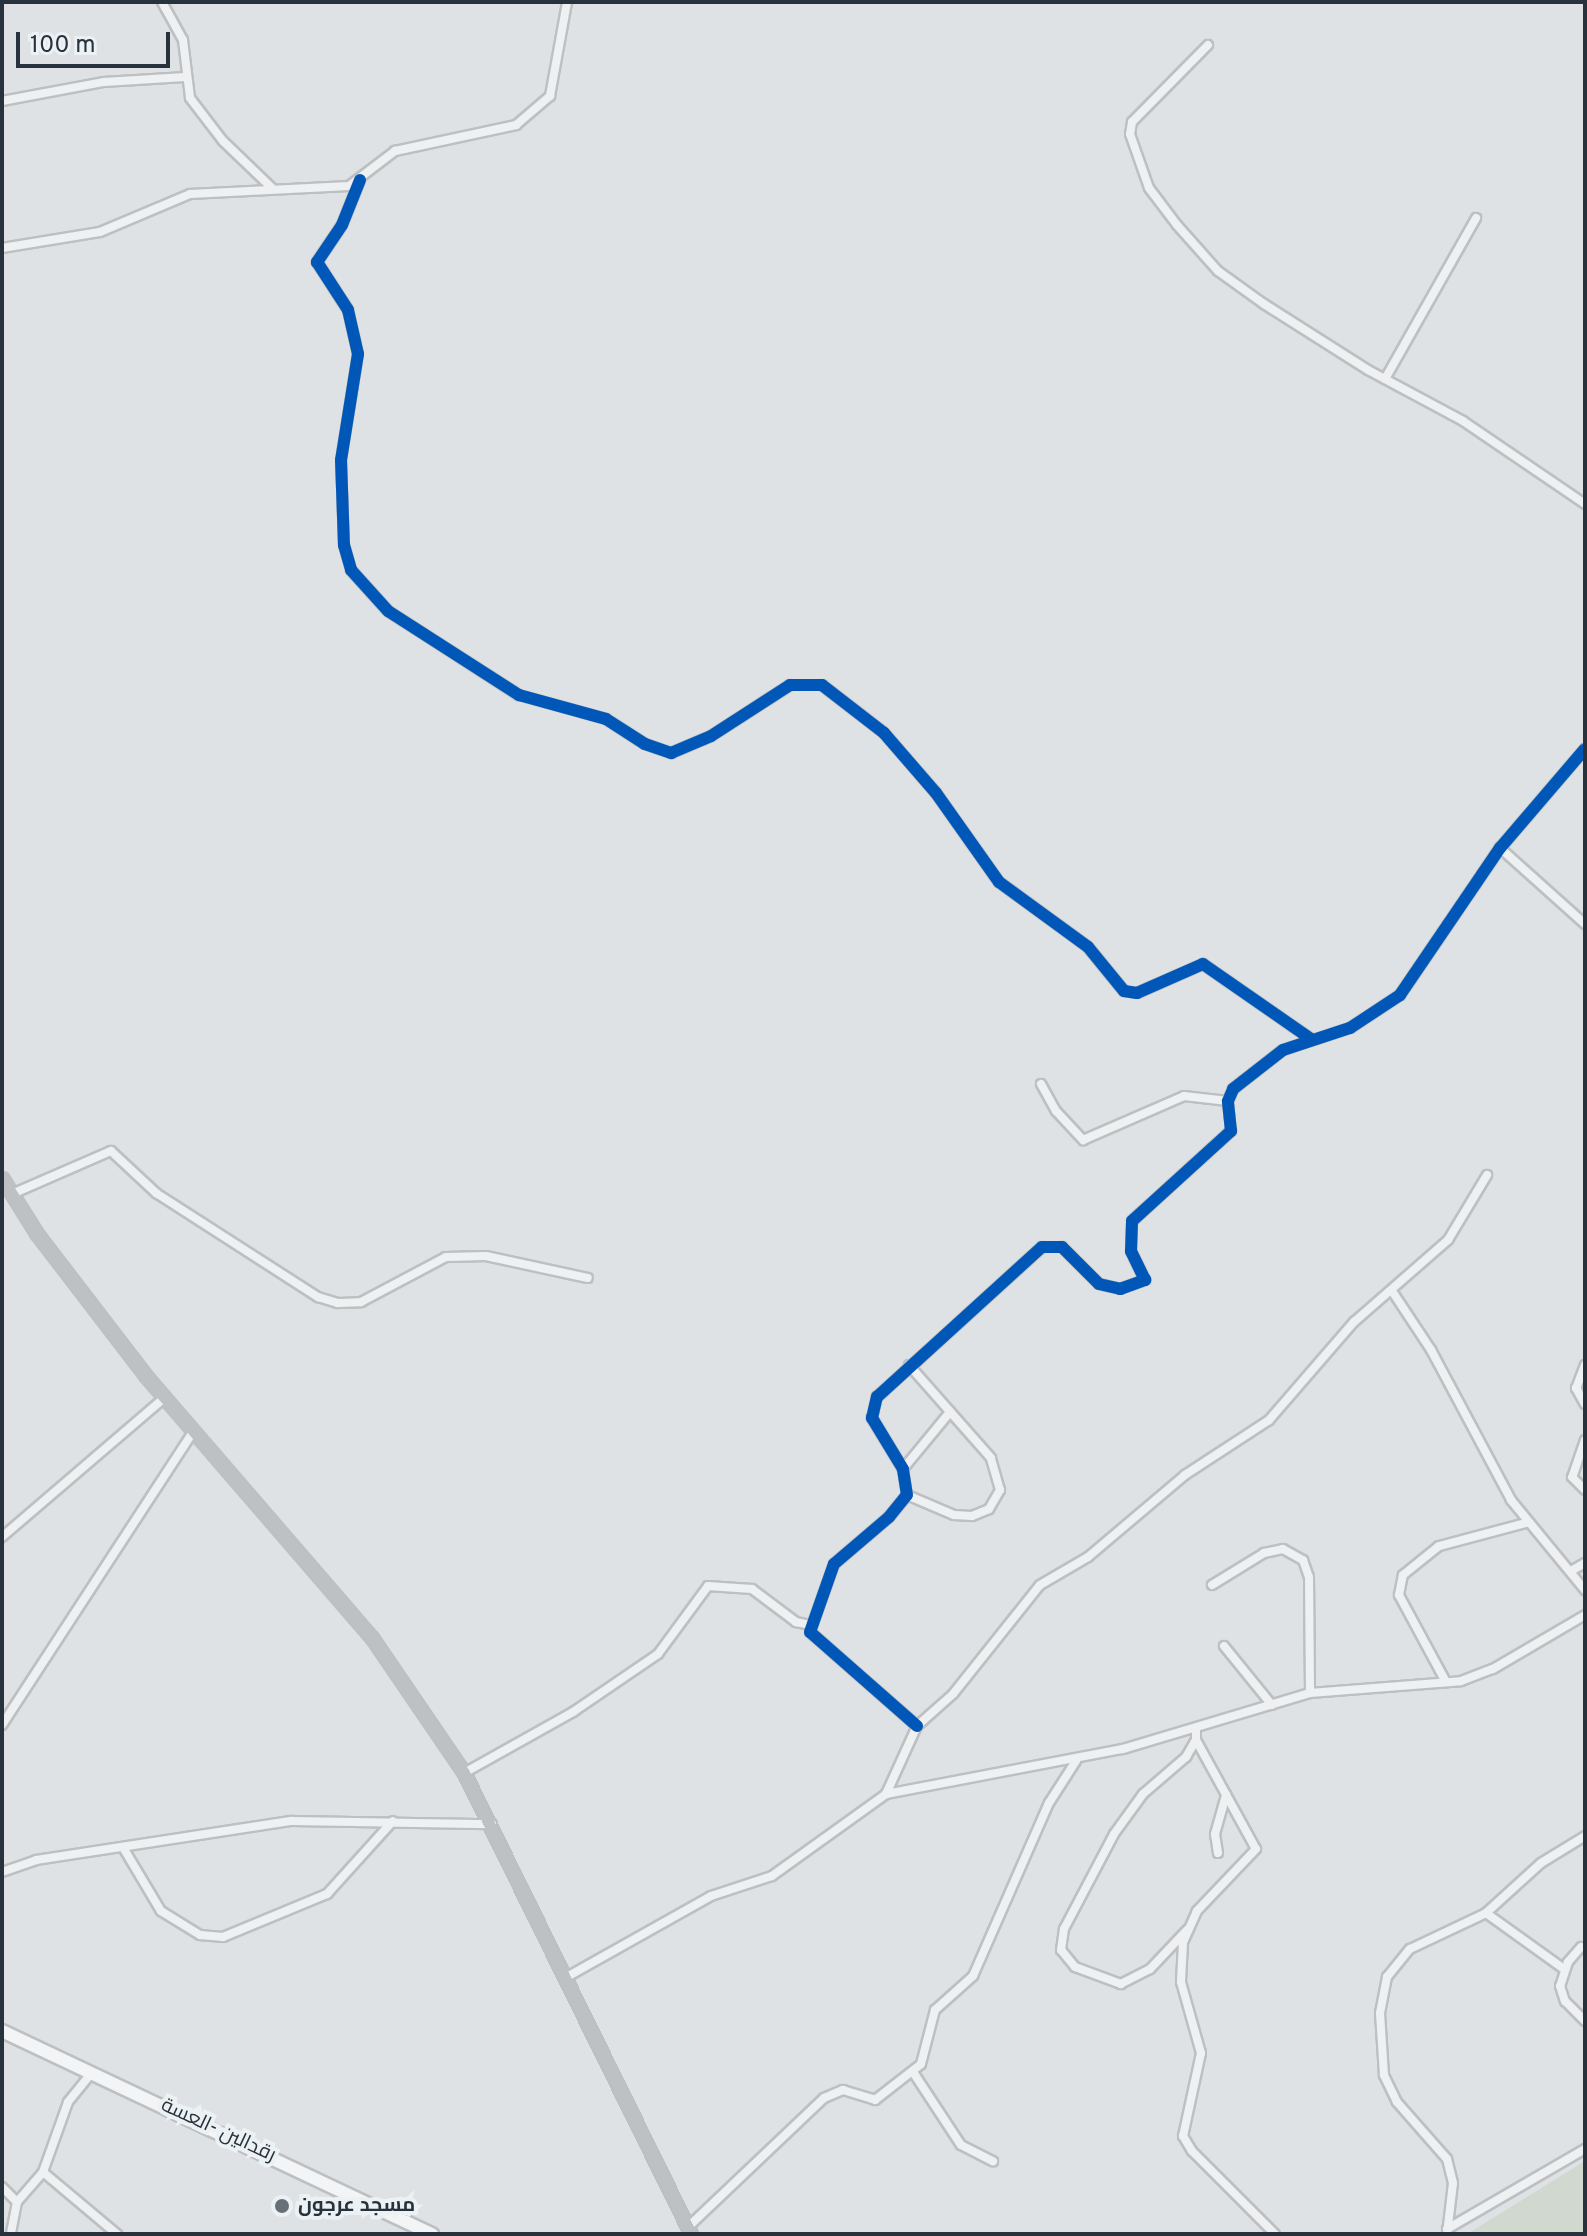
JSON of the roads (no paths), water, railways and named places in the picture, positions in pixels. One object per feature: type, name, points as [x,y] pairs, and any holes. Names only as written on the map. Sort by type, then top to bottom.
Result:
[{"type":"main road","name":"رقدالين -العسة","points":[[2,2031],[432,2234]]},
{"type":"street","points":[[162,2],[183,40],[185,77],[199,112],[272,188]]},
{"type":"street","points":[[2,248],[100,232],[190,194],[272,188],[340,188],[360,180],[395,151],[489,135],[516,125],[540,108],[552,91],[567,2]]},
{"type":"street","points":[[1208,45],[1132,122],[1130,134],[1149,188],[1218,271],[1385,379],[1463,421],[1585,504]]},
{"type":"street","points":[[2,101],[104,82],[185,77]]},
{"type":"street","points":[[360,180],[342,225],[317,262],[348,310],[358,354],[341,460],[344,545],[351,570],[388,611],[519,695],[606,719],[645,744],[671,753],[711,736],[790,685],[822,685],[884,733],[936,793],[999,882],[1088,947],[1124,991],[1137,993],[1194,963],[1203,964],[1311,1039]]},
{"type":"street","points":[[1385,379],[1476,218]]},
{"type":"street","points":[[810,1625],[841,1553],[889,1517],[907,1495],[903,1469],[876,1429],[872,1407],[909,1365],[1032,1254],[1052,1243],[1070,1253],[1099,1284],[1120,1289],[1145,1280],[1131,1251],[1132,1221],[1231,1131],[1228,1101],[1233,1089],[1273,1057],[1311,1039],[1363,1022],[1400,995],[1500,848],[1585,749]]},
{"type":"street","points":[[1500,848],[1585,924]]},
{"type":"street","points":[[1041,1084],[1056,1111],[1083,1140],[1184,1096],[1228,1101]]},
{"type":"street","points":[[12,1194],[111,1151],[156,1193],[318,1297],[338,1303],[361,1302],[446,1257],[486,1256],[588,1278]]},
{"type":"street","points":[[886,1794],[917,1726],[953,1694],[1040,1585],[1088,1557],[1185,1475],[1269,1420],[1354,1322],[1448,1240],[1487,1175]]},
{"type":"street","points":[[2,1178],[164,1398],[328,1582],[464,1773],[492,1824],[689,2232],[824,2098],[843,2090],[870,2102],[913,2072],[927,2052],[935,2010],[973,1976],[1049,1803],[1077,1760]]},
{"type":"street","points":[[1392,1291],[1431,1350],[1526,1523],[1585,1590]]},
{"type":"street","points":[[907,1495],[960,1517],[982,1513],[995,1503],[1000,1483],[991,1458],[909,1365]]},
{"type":"street","points":[[1585,1365],[1576,1388],[1585,1404]]},
{"type":"street","points":[[2,1537],[164,1398]]},
{"type":"street","points":[[903,1469],[950,1412]]},
{"type":"street","points":[[2,1725],[193,1432]]},
{"type":"street","points":[[1585,1440],[1572,1477],[1585,1490]]},
{"type":"street","points":[[1446,1682],[1399,1595],[1403,1575],[1439,1546],[1526,1523]]},
{"type":"street","points":[[1212,1585],[1264,1553],[1283,1549],[1303,1560],[1309,1577],[1310,1693]]},
{"type":"street","points":[[1571,1571],[1585,1563]]},
{"type":"street","points":[[464,1773],[573,1712],[658,1654],[708,1586],[752,1589],[796,1622],[810,1625],[822,1647],[892,1700],[917,1726]]},
{"type":"street","points":[[565,1978],[711,1896],[772,1876],[886,1794],[1077,1760],[1196,1729],[1310,1693],[1446,1682],[1493,1669],[1585,1615]]},
{"type":"street","points":[[1224,1646],[1272,1705]]},
{"type":"street","points":[[1196,1729],[1196,1740],[1252,1838],[1254,1857],[1215,1891],[1188,1929],[1150,1969],[1121,1984],[1075,1967],[1061,1950],[1064,1929],[1114,1834],[1143,1794],[1186,1757],[1196,1740]]},
{"type":"street","points":[[1218,1853],[1215,1834],[1226,1795]]},
{"type":"street","points":[[2,1872],[36,1860],[292,1821],[492,1824]]},
{"type":"street","points":[[124,1849],[161,1911],[200,1935],[223,1937],[327,1894],[393,1821]]},
{"type":"street","points":[[1447,2232],[1453,2183],[1447,2159],[1397,2102],[1384,2075],[1382,1992],[1392,1966],[1410,1949],[1486,1913],[1541,1863],[1585,1836]]},
{"type":"street","points":[[1486,1913],[1564,1969]]},
{"type":"street","points":[[1188,1929],[1181,1982],[1201,2059],[1183,2136],[1192,2151],[1275,2234]]},
{"type":"street","points":[[1581,1947],[1564,1969],[1561,1994],[1585,2021]]},
{"type":"street","points":[[11,2234],[17,2202],[43,2172],[68,2102],[92,2072]]},
{"type":"street","points":[[913,2072],[961,2145],[993,2161]]},
{"type":"street","points":[[1447,2232],[1585,2149]]},
{"type":"street","points":[[43,2172],[117,2234]]},
{"type":"street","points":[[2,2187],[17,2202]]},
{"type":"place","name":"مسجد عرجون","points":[[282,2206]]}]
